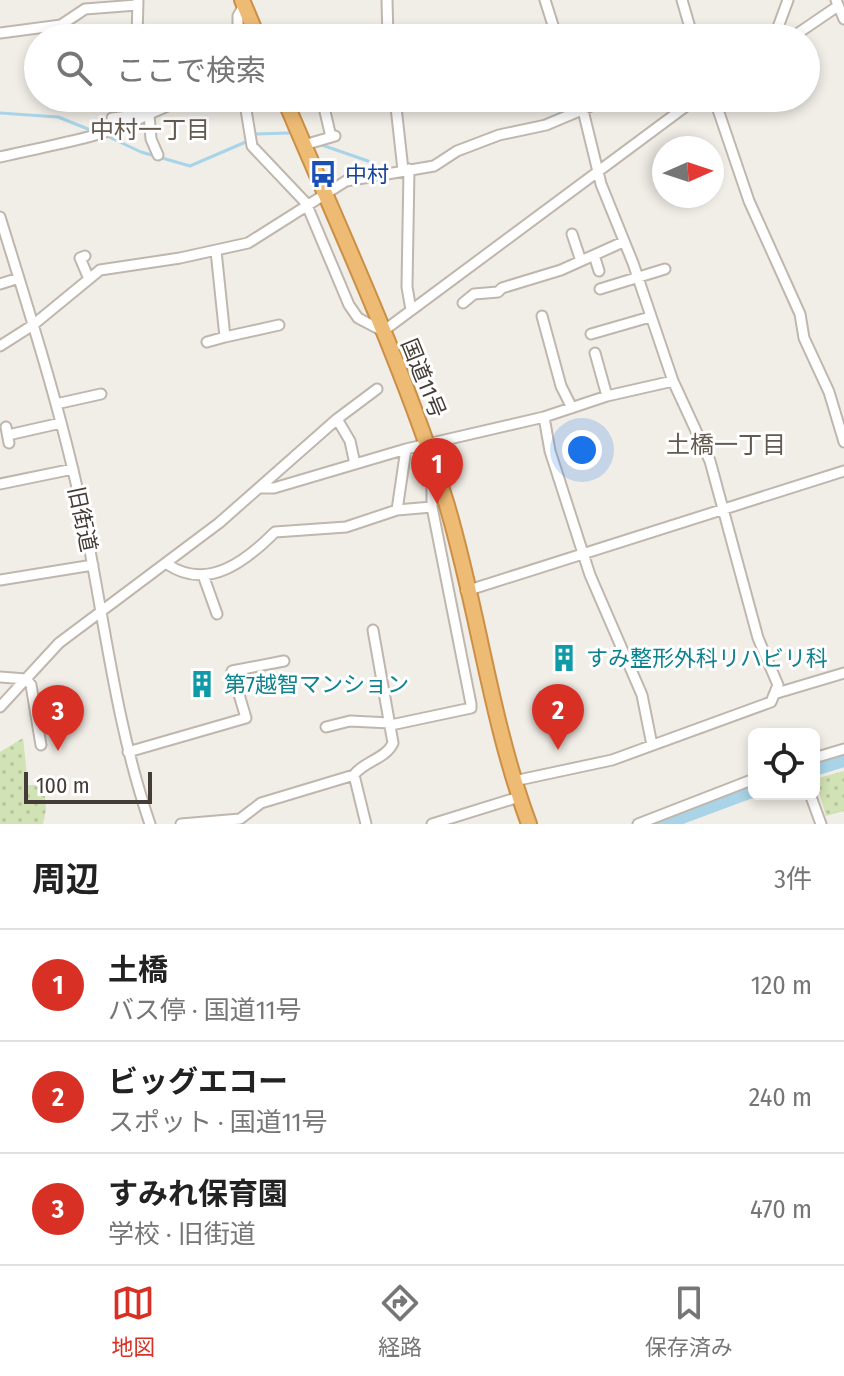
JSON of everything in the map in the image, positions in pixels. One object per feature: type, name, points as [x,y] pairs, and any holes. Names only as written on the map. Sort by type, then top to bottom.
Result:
[{"type":"highway","points":[[243,3],[252,24]]},
{"type":"highway","name":"国道11号","points":[[292,112],[311,143],[323,192],[427,443],[458,547],[466,591],[514,781],[529,824]]},
{"type":"street","points":[[387,0],[388,24]]},
{"type":"street","points":[[545,0],[553,24]]},
{"type":"street","points":[[682,0],[689,24]]},
{"type":"street","points":[[779,24],[788,0]]},
{"type":"street","points":[[62,24],[85,9],[138,2],[137,24]]},
{"type":"street","points":[[238,24],[243,3]]},
{"type":"street","points":[[809,24],[837,3],[844,18]]},
{"type":"street","points":[[0,33],[24,30]]},
{"type":"street","points":[[0,157],[98,135],[154,112]]},
{"type":"street","points":[[246,112],[252,146],[306,203],[349,305],[358,318],[382,331],[677,112]]},
{"type":"street","points":[[311,143],[333,136],[326,112]]},
{"type":"street","points":[[397,112],[406,170],[407,287],[411,310]]},
{"type":"street","points":[[0,346],[33,325],[100,270],[216,251],[270,232],[306,203],[346,181],[434,166],[457,151],[499,135],[546,125],[567,112]]},
{"type":"street","points":[[514,781],[612,760],[771,702],[778,685],[758,638],[720,510],[710,461],[673,381],[597,169],[583,112]]},
{"type":"street","points":[[719,112],[749,201],[800,314],[804,338],[829,392],[844,442]]},
{"type":"street","points":[[112,118],[149,114]]},
{"type":"street","points":[[149,114],[151,139],[158,155]]},
{"type":"street","name":"旧街道","points":[[0,217],[73,469],[128,752],[150,824]]},
{"type":"street","points":[[572,234],[581,261]]},
{"type":"street","points":[[463,303],[474,294],[498,292],[623,242]]},
{"type":"street","points":[[216,251],[225,337]]},
{"type":"street","points":[[594,255],[599,271]]},
{"type":"street","points":[[85,256],[80,258],[89,279]]},
{"type":"street","points":[[600,289],[665,269]]},
{"type":"street","points":[[0,284],[19,278]]},
{"type":"street","points":[[542,316],[561,386],[572,408]]},
{"type":"street","points":[[591,334],[650,317]]},
{"type":"street","points":[[207,342],[279,325]]},
{"type":"street","points":[[595,353],[607,396]]},
{"type":"street","points":[[260,488],[274,488],[427,443],[544,417],[607,396],[673,381]]},
{"type":"street","points":[[0,707],[59,643],[167,564],[260,488],[337,419],[377,389]]},
{"type":"street","points":[[56,404],[101,394]]},
{"type":"street","points":[[544,417],[550,451],[584,554],[642,695],[652,745]]},
{"type":"street","points":[[337,419],[350,441],[355,464]]},
{"type":"street","points":[[7,435],[61,423]]},
{"type":"street","points":[[27,431],[29,443]]},
{"type":"street","points":[[397,510],[406,449]]},
{"type":"street","points":[[0,484],[73,469]]},
{"type":"street","points":[[466,591],[844,471]]},
{"type":"street","points":[[326,727],[350,721],[391,724],[471,708],[432,507],[432,479],[437,475]]},
{"type":"street","points":[[167,564],[203,575],[235,567],[267,544],[275,532],[346,527],[397,510],[432,507]]},
{"type":"street","points":[[0,580],[93,565]]},
{"type":"street","points":[[203,575],[217,614]]},
{"type":"street","points":[[181,824],[202,819],[220,823],[240,819],[261,803],[354,775],[361,766],[390,750],[393,743],[391,724],[373,630]]},
{"type":"street","points":[[128,752],[246,718],[232,671],[284,661]]},
{"type":"street","points":[[777,693],[844,673]]},
{"type":"street","points":[[0,677],[26,679],[31,685],[41,745]]},
{"type":"street","points":[[820,756],[844,749]]},
{"type":"street","points":[[354,775],[366,824]]},
{"type":"street","points":[[638,824],[748,781]]},
{"type":"street","points":[[432,824],[519,797]]},
{"type":"street","points":[[812,800],[821,824]]},
{"type":"green space","points":[[23,738],[28,785],[44,785],[46,809],[43,824],[0,824],[0,752]]},
{"type":"green space","points":[[844,771],[844,811],[826,816],[820,796],[820,778]]},
{"type":"waterway","points":[[540,122],[563,112]]},
{"type":"waterway","points":[[0,113],[58,117],[93,131]]},
{"type":"waterway","points":[[256,134],[289,133]]},
{"type":"waterway","points":[[107,136],[141,152],[190,166],[248,141]]},
{"type":"waterway","points":[[319,144],[368,161]]},
{"type":"waterway","points":[[820,766],[844,759]]},
{"type":"waterway","points":[[660,824],[748,791]]},
{"type":"place","name":"中村","points":[[323,174]]},
{"type":"place","name":"土橋","points":[[437,504]]},
{"type":"place","name":"すみ整形外科リハビリ科","points":[[564,658]]},
{"type":"place","name":"第7越智マンション","points":[[202,684]]},
{"type":"place","name":"ビッグエコー","points":[[558,750]]},
{"type":"place","name":"すみれ保育園","points":[[58,751]]},
{"type":"district","name":"中村一丁目","points":[[150,130]]},
{"type":"district","name":"土橋一丁目","points":[[726,445]]}]
